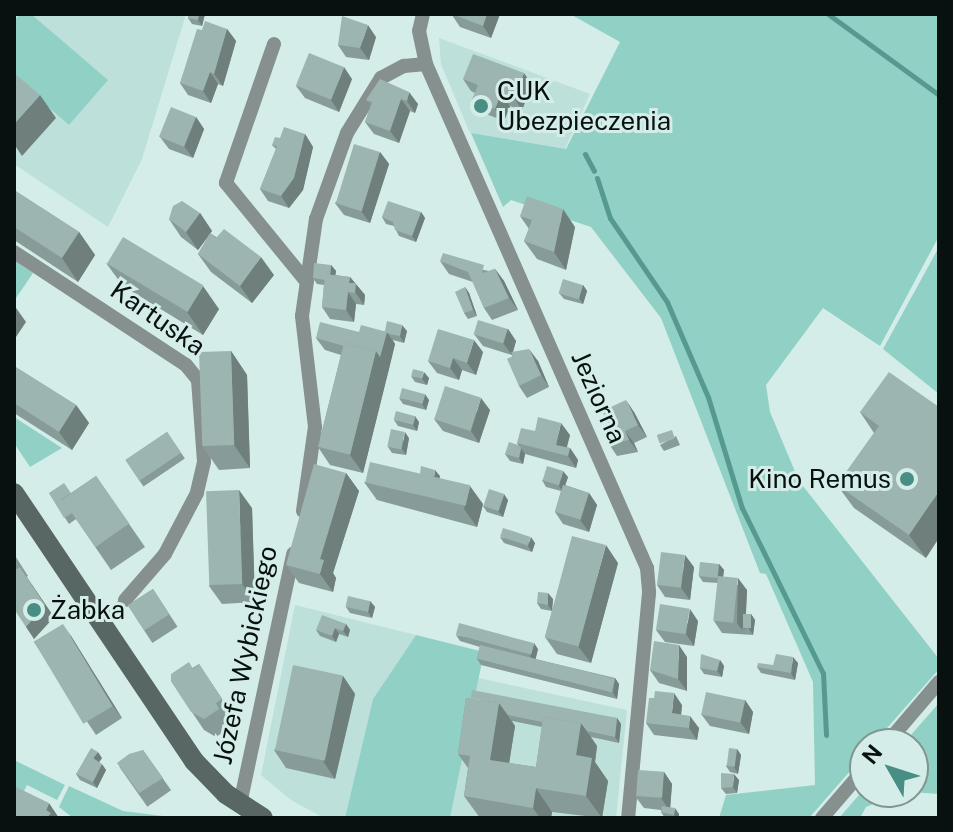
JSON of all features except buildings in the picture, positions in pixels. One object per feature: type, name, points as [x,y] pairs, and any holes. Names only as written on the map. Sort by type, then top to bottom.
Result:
[{"type":"main road","points":[[14,493],[194,761],[239,813],[263,818]]},
{"type":"street","name":"Jeziorna","points":[[423,14],[419,31],[426,64],[647,568],[649,593],[628,818]]},
{"type":"street","points":[[274,44],[226,183],[305,280]]},
{"type":"street","name":"Józefa Wybickiego","points":[[239,813],[315,443],[301,335],[305,280],[320,206],[356,113],[389,71],[426,64]]},
{"type":"street","name":"Kartuska","points":[[14,252],[186,365],[198,380],[204,462],[197,493],[165,554],[125,600]]},
{"type":"street","points":[[900,728],[939,682]]},
{"type":"street","points":[[822,818],[849,787]]},
{"type":"lane","name":"Kartuska","points":[[97,618],[125,600]]},
{"type":"shaded area","points":[[14,14],[186,14],[142,159],[108,227],[14,164]]},
{"type":"shaded area","points":[[439,38],[590,94],[565,149],[470,133],[441,64]]},
{"type":"shaded area","points":[[295,605],[416,635],[373,699],[345,818],[324,818],[291,800],[261,775]]},
{"type":"shaded area","points":[[478,678],[627,710],[616,818],[450,818]]},
{"type":"green space","points":[[20,14],[31,14],[108,80],[69,125],[14,77],[14,21]]},
{"type":"green space","points":[[570,14],[939,14],[939,236],[880,346],[823,308],[766,385],[770,412],[799,481],[939,659],[939,669],[887,728],[849,728],[849,772],[809,818],[719,818],[726,795],[815,785],[813,682],[766,574],[760,573],[661,318],[591,227],[511,200],[503,207],[471,133],[566,149],[620,42]]},
{"type":"green space","points":[[939,247],[939,394],[883,349]]},
{"type":"green space","points":[[14,260],[33,273],[14,301]]},
{"type":"green space","points":[[14,417],[62,448],[30,467],[14,443]]},
{"type":"green space","points":[[416,635],[484,652],[450,818],[345,818],[373,699]]},
{"type":"green space","points":[[939,703],[939,794],[929,793],[929,728],[917,728]]},
{"type":"green space","points":[[14,760],[65,785],[57,800],[27,785],[14,811]]},
{"type":"green space","points":[[69,786],[123,811],[179,818],[73,818],[59,807]]},
{"type":"green space","points":[[849,806],[865,808],[860,818],[839,818]]},
{"type":"waterway","points":[[828,14],[939,95]]},
{"type":"waterway","points":[[585,154],[594,171]]},
{"type":"waterway","points":[[597,178],[610,218],[667,302],[708,397],[742,508],[823,673],[826,735]]},
{"type":"place","name":"CUK Ubezpieczenia","points":[[481,106]]},
{"type":"place","name":"Kino Remus","points":[[907,479]]},
{"type":"place","name":"Żabka","points":[[34,610]]}]
